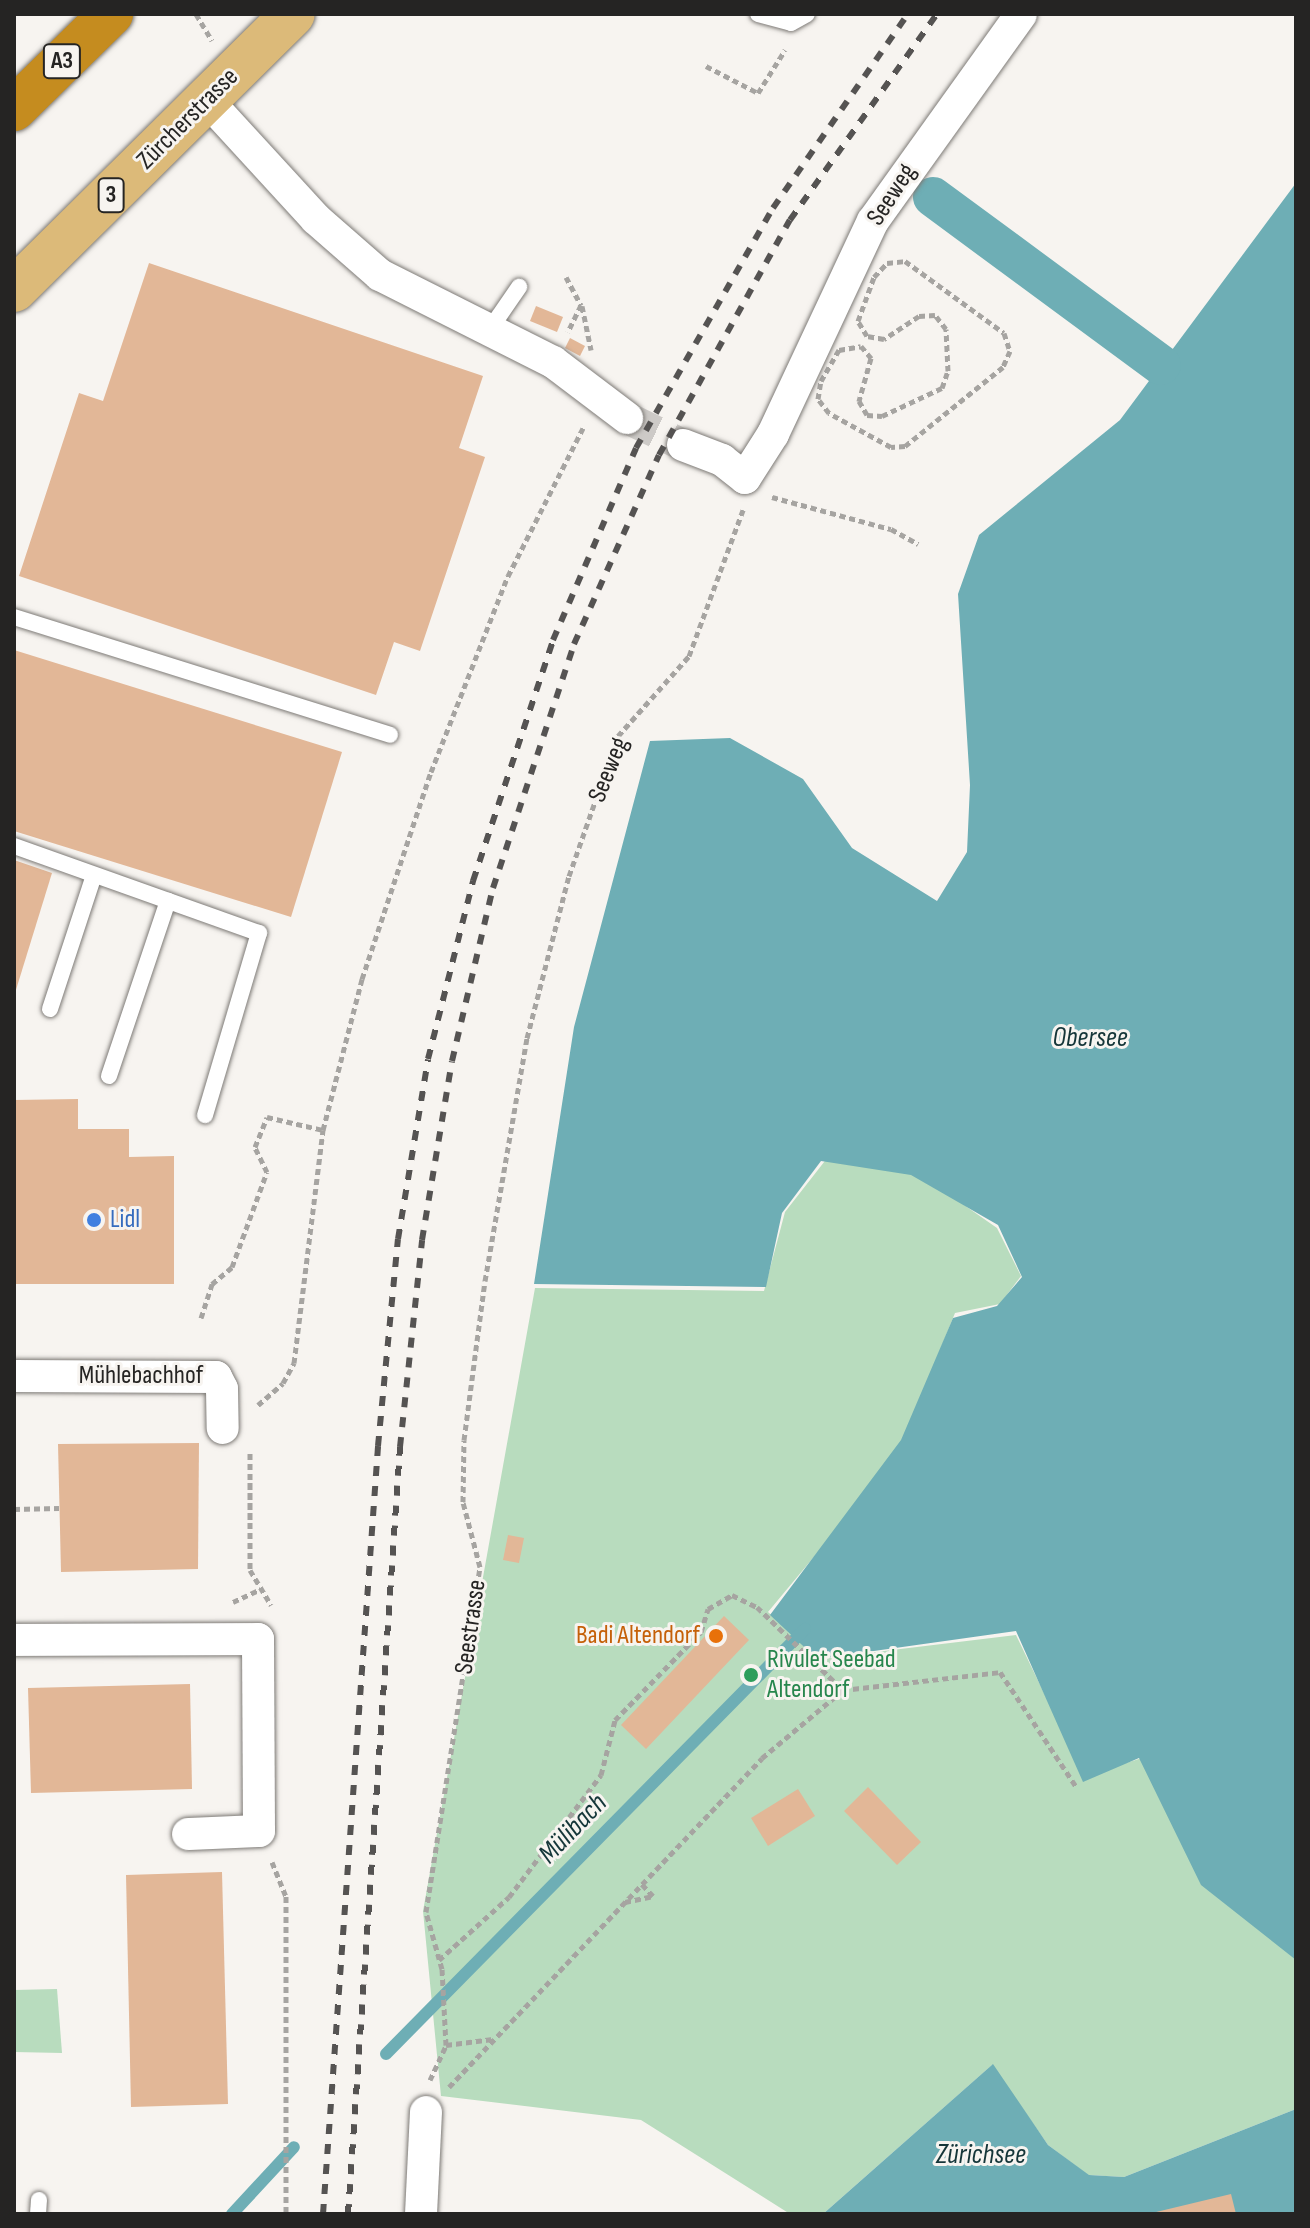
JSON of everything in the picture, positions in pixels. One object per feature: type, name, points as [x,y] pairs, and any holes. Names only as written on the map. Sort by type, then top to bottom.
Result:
[{"type":"highway","name":"A3","points":[[14,109],[111,14]]},
{"type":"main road","name":"Zürcherstrasse","points":[[14,290],[293,14]]},
{"type":"street","name":"Seeweg","points":[[745,478],[773,434],[873,221],[1021,14]]},
{"type":"street","points":[[207,100],[316,219],[380,275],[488,332],[553,362],[627,418]]},
{"type":"street","points":[[683,445],[722,460],[745,478]]},
{"type":"street","name":"Mühlebachhof","points":[[14,1376],[216,1377],[222,1389],[223,1428]]},
{"type":"street","points":[[14,1640],[258,1639],[259,1831],[188,1834]]},
{"type":"street","points":[[421,2214],[426,2112]]},
{"type":"lane","points":[[758,14],[791,22],[807,14]]},
{"type":"lane","points":[[488,332],[519,287]]},
{"type":"lane","points":[[14,617],[390,735]]},
{"type":"lane","points":[[14,846],[259,933],[205,1115]]},
{"type":"lane","points":[[50,1009],[94,875]]},
{"type":"lane","points":[[109,1076],[168,901]]},
{"type":"path","points":[[196,14],[214,45]]},
{"type":"path","points":[[706,66],[758,93],[790,42],[791,22]]},
{"type":"path","points":[[905,261],[1004,333],[1010,351],[1003,367],[905,446],[891,447],[829,413],[818,399],[821,381],[839,350],[861,346],[871,358],[859,401],[867,415],[882,416],[942,388],[948,371],[946,329],[935,315],[919,316],[884,339],[867,336],[858,321],[874,277],[887,263],[905,261]]},
{"type":"path","points":[[553,362],[581,305],[566,277]]},
{"type":"path","points":[[254,1419],[258,1405],[283,1383],[294,1363],[323,1130],[362,979],[431,772],[508,576],[597,398]]},
{"type":"path","points":[[745,478],[769,496],[891,529],[918,544]]},
{"type":"path","name":"Seeweg","points":[[527,1038],[569,876],[618,736],[689,656],[745,507],[745,478]]},
{"type":"path","name":"Seestrasse","points":[[426,2112],[430,2075],[446,2045],[446,2034],[442,1969],[426,1912],[480,1567],[463,1502],[464,1440],[527,1038]]},
{"type":"path","points":[[201,1318],[212,1284],[232,1267],[267,1172],[255,1147],[267,1117],[323,1130]]},
{"type":"path","points":[[251,1396],[258,1405]]},
{"type":"path","points":[[250,1447],[250,1570],[278,1619],[258,1639]]},
{"type":"path","points":[[14,1509],[59,1508]]},
{"type":"path","points":[[439,1960],[509,1897],[601,1775],[615,1720],[701,1632],[708,1609],[732,1595],[745,1598],[825,1677],[843,1690]]},
{"type":"path","points":[[426,2112],[762,1758],[843,1690],[1000,1672],[1077,1788]]},
{"type":"path","points":[[259,1831],[286,1896],[286,2214]]},
{"type":"path","points":[[623,1902],[653,1896],[641,1883]]},
{"type":"path","points":[[446,2045],[493,2039]]},
{"type":"green space","name":"Rivulet Seebad Altendorf","points":[[828,1157],[911,1168],[997,1228],[1021,1276],[1000,1304],[955,1313],[897,1457],[768,1612],[818,1659],[1016,1635],[1084,1776],[1142,1758],[1296,1959],[1296,2109],[1124,2177],[1088,2175],[1048,2145],[992,2065],[823,2214],[790,2214],[641,2120],[441,2096],[423,1911],[535,1288],[764,1291],[785,1212]]},
{"type":"green space","points":[[57,1989],[62,2053],[14,2052],[14,1990]]},
{"type":"water","name":"Obersee","points":[[1296,183],[1296,1960],[1201,1885],[1139,1758],[1083,1782],[1016,1631],[817,1659],[770,1615],[901,1440],[953,1318],[997,1306],[1022,1277],[998,1225],[911,1175],[821,1161],[782,1213],[766,1287],[534,1284],[574,1027],[650,741],[730,738],[803,779],[852,848],[937,901],[967,852],[970,785],[958,594],[979,535],[1120,420]]},
{"type":"water","name":"Zürichsee","points":[[993,2064],[1048,2145],[1089,2175],[1124,2177],[1296,2109],[1296,2214],[823,2214]]},
{"type":"building","points":[[149,263],[483,376],[459,448],[485,457],[420,651],[394,642],[376,695],[19,576],[79,393],[103,401]]},
{"type":"building","points":[[536,306],[563,317],[557,332],[530,321]]},
{"type":"building","points":[[570,338],[585,346],[580,356],[565,348]]},
{"type":"building","points":[[14,650],[342,752],[291,917],[14,831]]},
{"type":"building","points":[[14,860],[52,873],[15,993],[14,993]]},
{"type":"building","name":"Lidl","points":[[78,1099],[78,1129],[129,1129],[129,1157],[174,1156],[174,1284],[14,1284],[14,1100]]},
{"type":"building","points":[[199,1443],[198,1569],[61,1572],[58,1444]]},
{"type":"building","points":[[508,1535],[524,1538],[519,1563],[503,1560]]},
{"type":"building","points":[[724,1616],[749,1640],[646,1749],[621,1725]]},
{"type":"building","points":[[190,1684],[192,1789],[31,1793],[28,1688]]},
{"type":"building","points":[[868,1787],[921,1842],[897,1865],[844,1811]]},
{"type":"building","points":[[798,1789],[815,1816],[768,1846],[751,1818]]},
{"type":"building","points":[[222,1872],[228,2104],[131,2107],[126,1875]]},
{"type":"building","points":[[1231,2194],[1236,2214],[1152,2214],[1152,2213]]},
{"type":"waterway","points":[[933,197],[1161,365]]},
{"type":"waterway","name":"Mülibach","points":[[386,2054],[805,1629]]},
{"type":"waterway","name":"Mülibach","points":[[232,2214],[294,2147]]},
{"type":"tunnel","points":[[627,418],[683,445]]},
{"type":"railway","points":[[323,2214],[378,1446],[398,1239],[428,1059],[473,881],[553,640],[636,448],[773,208],[908,14]]},
{"type":"railway","points":[[348,2214],[400,1447],[422,1240],[452,1061],[493,888],[574,644],[659,455],[790,220],[937,14]]},
{"type":"place","name":"Lidl","points":[[94,1220]]},
{"type":"place","name":"Badi Altendorf","points":[[716,1636]]},
{"type":"place","name":"Rivulet Seebad Altendorf","points":[[751,1675]]}]
